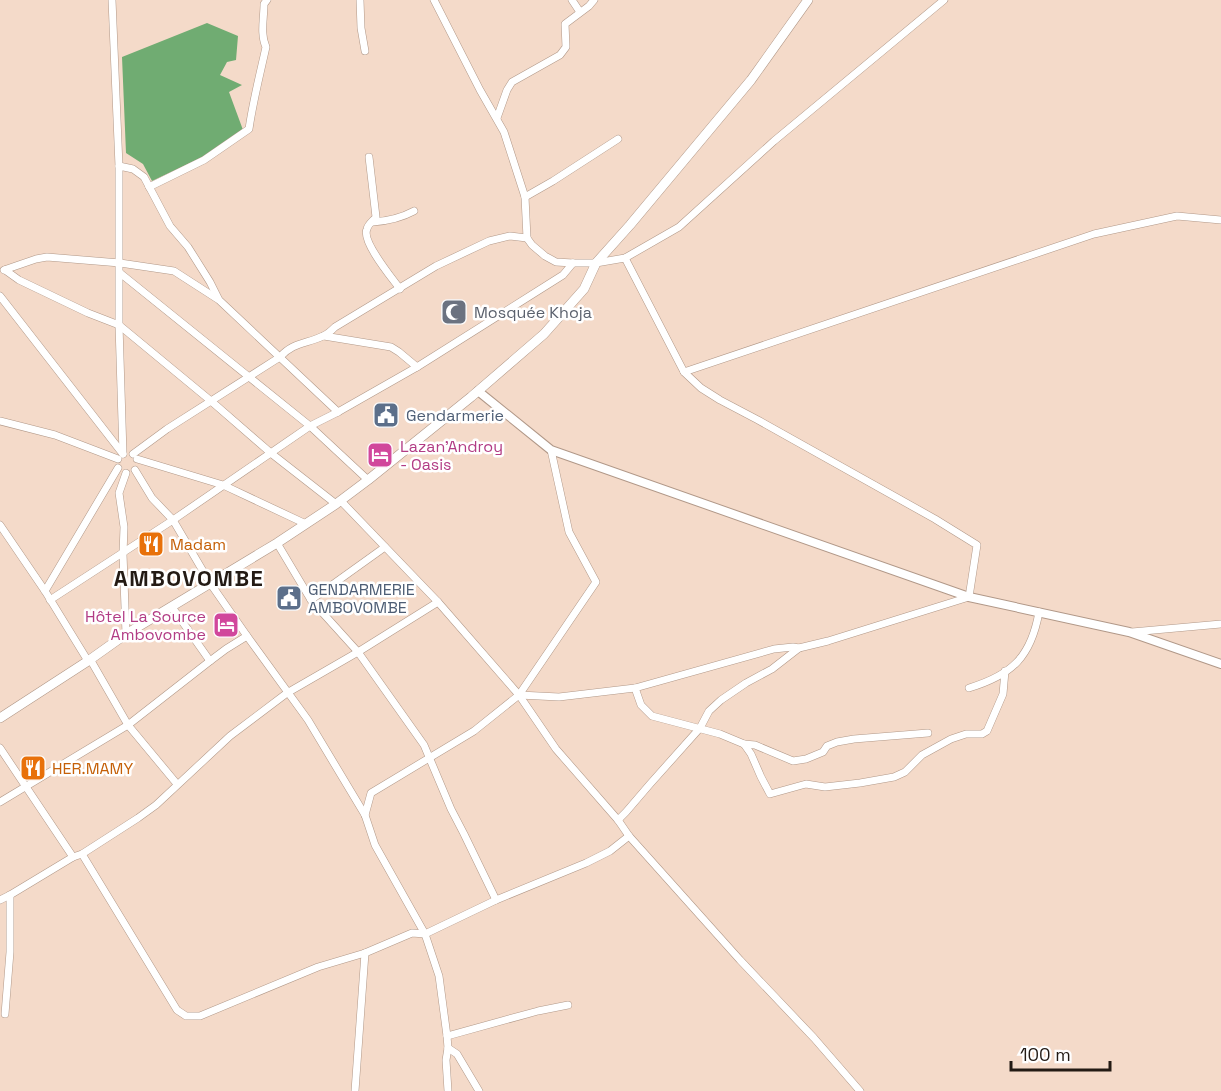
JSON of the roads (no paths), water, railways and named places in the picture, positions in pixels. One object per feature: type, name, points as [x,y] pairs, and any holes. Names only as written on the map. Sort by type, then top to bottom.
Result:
[{"type":"main road","points":[[0,718],[126,634],[278,543],[338,502],[478,391],[544,334],[584,289],[596,263],[751,80],[808,0]]},
{"type":"street","points":[[45,591],[118,468],[121,456],[119,166],[112,0]]},
{"type":"street","points":[[149,187],[204,160],[249,129],[266,47],[263,34],[264,4],[267,0]]},
{"type":"street","points":[[360,0],[364,51]]},
{"type":"street","points":[[434,0],[504,132],[525,197],[526,238],[556,262],[573,263],[596,263],[625,258],[679,227],[774,141],[944,0]]},
{"type":"street","points":[[572,0],[580,12]]},
{"type":"street","points":[[497,118],[512,82],[560,55],[566,47],[565,24],[594,0]]},
{"type":"street","points":[[525,197],[618,139]]},
{"type":"street","points":[[369,157],[375,217],[366,230],[366,237],[383,266],[400,288]]},
{"type":"street","points":[[119,166],[133,168],[144,177],[170,226],[188,247],[219,300]]},
{"type":"street","points":[[373,222],[405,216],[414,211]]},
{"type":"street","points":[[684,372],[1094,234],[1177,216],[1221,220]]},
{"type":"street","points":[[135,457],[167,429],[280,357],[286,350],[324,336],[335,327],[436,266],[489,241],[510,236],[526,238]]},
{"type":"street","points":[[2,270],[47,257],[120,263],[174,272],[219,300],[338,412]]},
{"type":"street","points":[[625,258],[684,372],[700,388],[935,519],[977,545],[969,597]]},
{"type":"street","points":[[50,600],[123,554],[310,426],[417,367],[563,275],[573,263]]},
{"type":"street","points":[[2,270],[88,313],[120,325],[272,454],[338,502],[438,602],[519,695],[556,749],[618,820],[629,836],[860,1091]]},
{"type":"street","points":[[120,273],[310,426],[368,480]]},
{"type":"street","points":[[0,296],[121,456]]},
{"type":"street","points":[[324,336],[391,347],[417,367]]},
{"type":"street","points":[[478,391],[551,450],[969,597],[1129,632],[1221,664]]},
{"type":"street","points":[[0,421],[55,435],[121,456],[135,457],[223,485],[306,524]]},
{"type":"street","points":[[365,815],[371,793],[474,731],[519,695],[596,582],[569,532],[551,450]]},
{"type":"street","points":[[118,468],[131,473],[137,467],[135,457]]},
{"type":"street","points":[[135,470],[152,498],[173,520],[210,583],[308,720],[365,815],[375,845],[425,934],[439,976],[448,1048],[446,1060],[448,1091]]},
{"type":"street","points":[[126,473],[119,493],[124,527],[126,634]]},
{"type":"street","points":[[0,525],[45,591],[128,725],[177,784]]},
{"type":"street","points":[[278,543],[311,600],[358,652],[424,745],[451,809],[496,900]]},
{"type":"street","points":[[311,600],[385,547]]},
{"type":"street","points":[[519,695],[558,697],[635,688],[774,649],[799,648],[828,641],[969,597]]},
{"type":"street","points":[[0,900],[82,854],[138,818],[167,796],[230,735],[287,693],[438,602]]},
{"type":"street","points":[[172,607],[210,661]]},
{"type":"street","points":[[969,688],[989,682],[1019,662],[1029,645],[1039,612]]},
{"type":"street","points":[[1129,632],[1221,624]]},
{"type":"street","points":[[0,802],[128,725],[226,649],[247,636]]},
{"type":"street","points":[[618,820],[700,728],[709,711],[720,700],[772,669],[799,648]]},
{"type":"street","points":[[744,744],[770,794],[806,784],[825,787],[894,777],[905,772],[922,755],[951,739],[966,734],[982,734],[987,731],[1003,694],[1005,671]]},
{"type":"street","points":[[635,688],[641,705],[652,716],[700,728],[744,744],[755,745],[793,761],[806,759],[823,752],[827,746],[837,742],[928,733]]},
{"type":"street","points":[[0,748],[73,857]]},
{"type":"street","points":[[82,854],[177,1010],[186,1016],[200,1016],[318,967],[365,952],[412,933],[425,934],[496,900],[586,863],[610,851],[629,836]]},
{"type":"street","points":[[5,1014],[10,952],[10,896]]},
{"type":"street","points":[[355,1091],[365,952]]},
{"type":"street","points":[[447,1036],[568,1005]]},
{"type":"street","points":[[448,1048],[457,1054],[479,1091]]},
{"type":"place","name":"Mosquée Khoja","points":[[454,312]]},
{"type":"place","name":"Gendarmerie","points":[[386,415]]},
{"type":"place","name":"Lazan'Androy - Oasis","points":[[380,455]]},
{"type":"place","name":"Madam","points":[[151,544]]},
{"type":"place","name":"GENDARMERIE AMBOVOMBE","points":[[289,598]]},
{"type":"place","name":"Hôtel La Source Ambovombe","points":[[226,625]]},
{"type":"place","name":"HER.MAMY","points":[[33,768]]},
{"type":"district","name":"AMBOVOMBE","points":[[189,578]]}]
